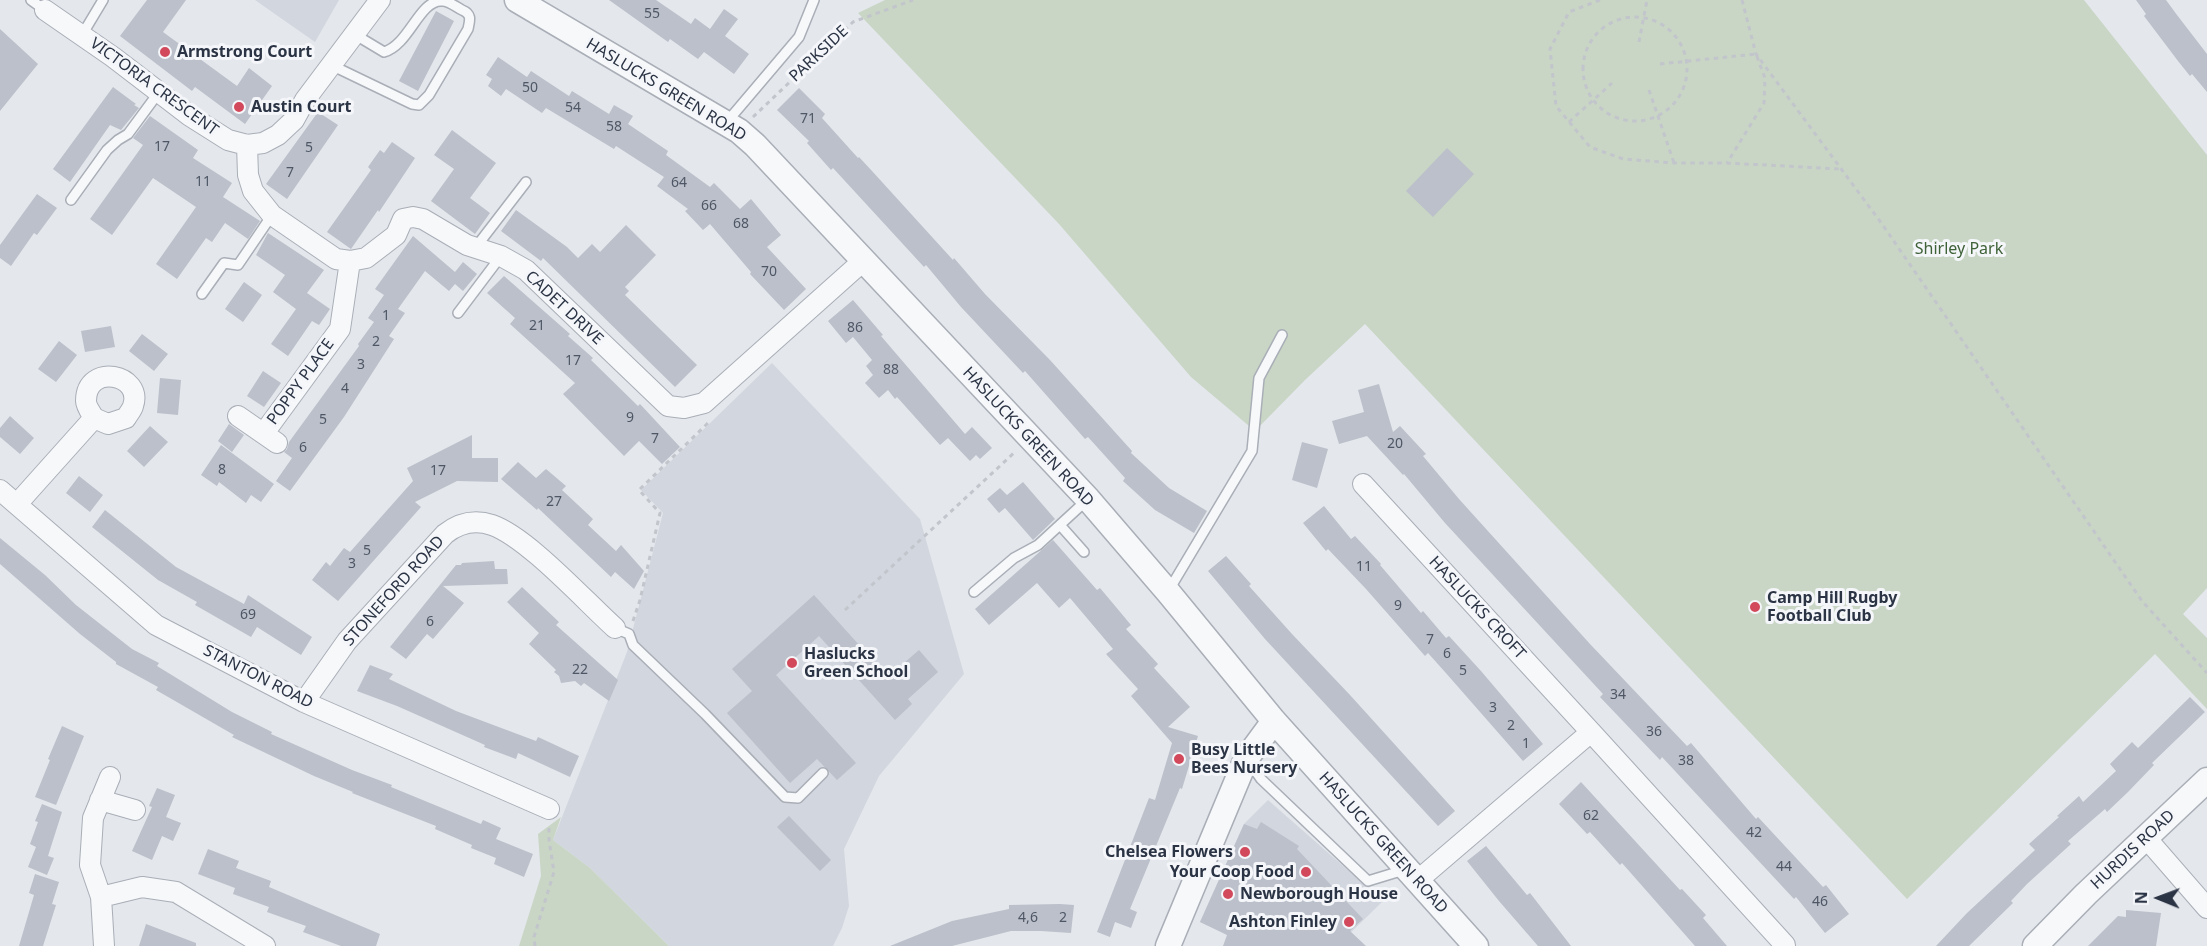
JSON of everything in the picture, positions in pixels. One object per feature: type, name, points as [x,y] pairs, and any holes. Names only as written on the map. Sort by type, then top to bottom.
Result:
[{"type":"street","points":[[350,261],[336,259],[272,215],[253,191],[249,175],[248,145],[263,143],[278,135],[294,120],[305,100],[380,0]]},
{"type":"street","name":"HASLUCKS GREEN ROAD","points":[[516,0],[732,127],[755,145],[1088,500],[1168,592],[1274,721],[1476,946]]},
{"type":"street","name":"VICTORIA CRESCENT","points":[[38,5],[190,116],[228,140],[248,145]]},
{"type":"street","name":"CADET DRIVE","points":[[350,261],[366,258],[382,247],[396,235],[403,219],[413,217],[423,219],[467,245],[501,256],[526,270],[668,406],[684,408],[704,402],[863,261]]},
{"type":"street","name":"POPPY PLACE","points":[[238,416],[270,438],[340,329],[350,261]]},
{"type":"street","points":[[17,504],[94,418]]},
{"type":"street","name":"HASLUCKS CROFT","points":[[1363,484],[1785,945]]},
{"type":"street","name":"STANTON ROAD","points":[[0,490],[156,625],[304,702],[549,809]]},
{"type":"street","name":"STONEFORD ROAD","points":[[304,702],[347,641],[455,525],[479,522],[513,536],[622,631]]},
{"type":"street","points":[[1168,946],[1246,759],[1274,721]]},
{"type":"street","points":[[1411,875],[1591,732]]},
{"type":"street","points":[[104,946],[102,897],[90,865],[93,818],[110,777]]},
{"type":"street","name":"HURDIS ROAD","points":[[2035,946],[2086,894],[2207,780]]},
{"type":"street","points":[[100,800],[135,810]]},
{"type":"street","points":[[2147,838],[2207,908]]},
{"type":"street","points":[[102,897],[142,887],[176,892],[265,946]]},
{"type":"lane","points":[[81,35],[104,0]]},
{"type":"lane","points":[[331,65],[412,104],[419,105],[429,95],[468,29],[470,19],[467,12],[444,0],[435,2],[426,8],[403,40],[392,50],[384,52],[354,34]]},
{"type":"lane","points":[[732,127],[799,37],[814,0]]},
{"type":"lane","points":[[71,200],[107,150],[128,134],[159,92]]},
{"type":"lane","points":[[476,247],[526,182]]},
{"type":"lane","points":[[202,294],[224,263],[238,265],[272,215]]},
{"type":"lane","points":[[458,313],[501,256]]},
{"type":"lane","points":[[1168,592],[1252,452],[1259,378],[1282,335]]},
{"type":"lane","points":[[974,592],[1014,558],[1038,545],[1088,500]]},
{"type":"lane","points":[[1060,525],[1084,552]]},
{"type":"lane","points":[[622,631],[633,645],[705,714],[785,797],[798,798],[823,773]]},
{"type":"lane","points":[[1246,759],[1262,778],[1368,881],[1411,875]]},
{"type":"path","name":"PARKSIDE","points":[[732,127],[853,22],[913,0]]},
{"type":"path","points":[[1600,0],[1569,12],[1550,49],[1556,106],[1590,147],[1623,159],[1674,164],[1727,163],[1841,169]]},
{"type":"path","points":[[1640,42],[1647,0]]},
{"type":"path","points":[[1727,163],[1764,103],[1765,78],[1756,54],[1742,0]]},
{"type":"path","points":[[1626,16],[1644,16],[1665,26],[1679,41],[1687,61],[1686,80],[1680,96],[1671,107],[1644,122],[1622,121],[1608,114],[1592,100],[1582,78],[1584,55],[1594,33],[1610,21],[1626,16]]},
{"type":"path","points":[[1660,64],[1756,54]]},
{"type":"path","points":[[1756,54],[1889,234],[2142,601],[2207,673]]},
{"type":"path","points":[[1569,122],[1612,83]]},
{"type":"path","points":[[1649,90],[1674,164]]},
{"type":"path","points":[[622,631],[640,600],[660,513],[639,490],[714,416]]},
{"type":"path","points":[[846,610],[1030,438]]},
{"type":"path","points":[[535,946],[534,937],[554,872],[549,840],[549,809]]},
{"type":"shaded area","points":[[255,0],[339,0],[315,42]]},
{"type":"shaded area","name":"Haslucks Green School","points":[[772,363],[920,519],[964,674],[879,776],[844,849],[849,906],[833,946],[669,946],[590,868],[553,840],[627,652],[663,513],[641,490]]},
{"type":"shaded area","points":[[1268,800],[1383,901],[1337,946],[1255,946],[1200,922],[1244,824]]},
{"type":"green space","name":"Shirley Park","points":[[885,0],[2084,0],[2207,155],[2207,588],[2183,614],[2207,638],[2207,709],[2155,654],[1907,899],[1365,324],[1255,431],[1191,377],[1059,224],[858,13]]},
{"type":"green space","points":[[561,817],[553,840],[590,868],[669,946],[519,946],[541,876],[538,834]]},
{"type":"building","name":"Armstrong Court","points":[[147,0],[186,0],[163,32],[237,86],[249,68],[272,86],[245,124],[195,87],[192,91],[120,36]]},
{"type":"building","points":[[609,0],[656,0],[691,24],[695,18],[710,29],[724,9],[738,19],[725,36],[749,54],[734,74],[704,52],[698,59],[670,39],[668,42]]},
{"type":"building","points":[[2136,0],[2166,0],[2207,54],[2207,92],[2178,61],[2144,16],[2146,14]]},
{"type":"building","points":[[436,11],[454,21],[418,91],[399,81]]},
{"type":"building","points":[[0,29],[38,64],[0,111]]},
{"type":"building","points":[[498,57],[527,77],[531,71],[569,96],[572,91],[609,114],[614,105],[633,116],[628,124],[668,151],[666,155],[710,187],[714,183],[740,209],[751,199],[781,235],[767,247],[806,289],[784,310],[750,274],[751,272],[710,224],[703,230],[685,211],[688,209],[657,186],[664,177],[616,146],[614,149],[546,108],[542,113],[506,89],[501,96],[488,86],[492,79],[486,75]]},
{"type":"building","points":[[113,87],[139,108],[121,130],[110,125],[70,182],[53,169]]},
{"type":"building","points":[[799,88],[825,114],[822,118],[858,158],[1050,360],[1132,451],[1131,453],[1169,488],[1207,511],[1194,533],[1155,510],[1123,481],[1125,478],[1088,437],[1085,439],[1025,371],[1023,373],[961,307],[926,265],[924,267],[833,168],[831,170],[807,143],[809,141],[777,110]]},
{"type":"building","points":[[318,112],[338,125],[287,199],[266,184]]},
{"type":"building","points":[[150,116],[198,150],[193,158],[232,183],[223,197],[260,221],[248,239],[225,223],[212,242],[206,238],[177,279],[156,264],[196,207],[153,178],[112,235],[90,219],[143,145],[133,138]]},
{"type":"building","points":[[452,130],[496,163],[470,198],[490,213],[475,234],[431,201],[454,169],[434,155]]},
{"type":"building","points":[[392,142],[415,158],[351,249],[327,232],[371,170],[368,167],[380,150],[384,153]]},
{"type":"building","points":[[1447,148],[1474,174],[1433,217],[1406,191]]},
{"type":"building","points":[[37,194],[57,208],[37,235],[34,233],[11,266],[0,258],[0,245]]},
{"type":"building","points":[[516,210],[567,247],[578,258],[592,244],[600,252],[626,225],[656,255],[625,287],[629,291],[625,295],[697,365],[675,387],[543,258],[541,261],[501,231]]},
{"type":"building","points":[[268,233],[324,270],[307,293],[330,309],[319,325],[312,321],[288,356],[271,344],[296,309],[273,292],[285,275],[256,255]]},
{"type":"building","points":[[413,236],[455,272],[463,262],[477,274],[463,291],[455,284],[449,291],[425,271],[398,309],[405,313],[389,336],[394,339],[344,417],[290,491],[276,481],[292,458],[284,452],[374,322],[368,318],[384,295],[375,289]]},
{"type":"building","points":[[504,276],[570,334],[568,336],[593,358],[591,360],[638,406],[640,404],[680,447],[662,464],[639,441],[624,456],[563,394],[575,383],[510,324],[515,318],[487,293]]},
{"type":"building","points":[[244,282],[262,295],[243,322],[225,309]]},
{"type":"building","points":[[853,300],[965,434],[972,427],[992,448],[980,459],[976,455],[970,461],[948,438],[940,445],[897,397],[895,399],[888,390],[879,398],[865,383],[873,375],[866,366],[872,360],[853,337],[846,343],[828,321]]},
{"type":"building","points":[[111,326],[115,347],[85,352],[81,331]]},
{"type":"building","points":[[142,334],[168,354],[154,371],[129,351]]},
{"type":"building","points":[[59,341],[77,355],[56,382],[38,369]]},
{"type":"building","points":[[263,371],[281,383],[264,407],[247,396]]},
{"type":"building","points":[[160,378],[181,380],[178,415],[157,413]]},
{"type":"building","points":[[1379,384],[1393,432],[1400,426],[1426,454],[1423,456],[1459,499],[1590,644],[1687,746],[1691,743],[1756,819],[1758,817],[1823,887],[1826,885],[1849,914],[1825,933],[1796,897],[1794,899],[1662,757],[1660,760],[1600,697],[1603,694],[1367,436],[1339,444],[1332,421],[1364,412],[1358,390]]},
{"type":"building","points":[[10,416],[34,438],[20,454],[0,437],[0,428]]},
{"type":"building","points":[[229,424],[244,435],[232,452],[218,441]]},
{"type":"building","points":[[150,426],[168,442],[144,467],[127,451]]},
{"type":"building","points":[[472,435],[472,458],[498,458],[498,482],[457,481],[415,502],[421,507],[338,601],[312,580],[326,562],[330,566],[344,548],[350,552],[413,481],[407,468]]},
{"type":"building","points":[[1302,442],[1328,449],[1317,488],[1292,480]]},
{"type":"building","points":[[221,445],[274,484],[261,502],[251,495],[246,503],[219,482],[217,486],[201,475]]},
{"type":"building","points":[[518,462],[536,478],[546,469],[566,486],[562,490],[593,519],[588,525],[616,551],[621,545],[644,571],[634,589],[615,572],[611,577],[538,508],[537,510],[501,479]]},
{"type":"building","points":[[79,476],[103,495],[90,512],[66,493]]},
{"type":"building","points":[[1023,482],[1055,519],[1033,540],[1005,508],[999,513],[987,499],[1000,488],[1007,495]]},
{"type":"building","points":[[1324,506],[1351,539],[1355,536],[1381,564],[1421,613],[1423,611],[1446,638],[1449,636],[1543,744],[1523,761],[1428,653],[1425,656],[1366,589],[1328,549],[1326,551],[1303,523]]},
{"type":"building","points":[[105,510],[176,567],[244,604],[248,595],[312,637],[301,655],[257,627],[251,637],[195,605],[197,602],[158,580],[92,527]]},
{"type":"building","points":[[0,538],[45,575],[76,605],[132,649],[159,663],[157,666],[232,712],[272,732],[271,734],[392,785],[391,787],[481,824],[483,820],[501,828],[496,839],[533,854],[524,877],[494,864],[496,858],[435,829],[436,826],[352,793],[232,737],[234,735],[156,690],[158,687],[116,664],[0,564]]},
{"type":"building","points":[[1053,540],[1097,590],[1100,588],[1131,625],[1126,629],[1158,664],[1154,668],[1190,707],[1168,727],[1198,736],[1182,789],[1180,788],[1130,909],[1137,912],[1131,928],[1115,922],[1110,937],[1097,932],[1149,798],[1155,800],[1172,743],[1131,696],[1138,689],[1106,654],[1113,649],[1070,598],[1059,608],[1037,583],[989,625],[975,609]]},
{"type":"building","points":[[1226,556],[1251,584],[1249,586],[1292,634],[1455,811],[1438,826],[1265,639],[1208,571]]},
{"type":"building","points":[[494,561],[495,569],[507,569],[508,584],[443,586],[464,603],[433,639],[427,634],[406,659],[390,647],[456,565]]},
{"type":"building","points":[[522,587],[559,622],[556,625],[618,680],[609,701],[584,683],[581,686],[575,681],[561,683],[559,676],[554,672],[556,670],[529,644],[539,633],[507,602]]},
{"type":"building","points":[[814,595],[888,677],[919,650],[938,672],[908,699],[912,704],[895,720],[819,636],[776,675],[856,763],[837,780],[817,759],[790,783],[727,713],[752,691],[732,669]]},
{"type":"building","points":[[370,665],[393,674],[389,679],[456,711],[536,741],[538,737],[579,756],[570,777],[518,753],[516,759],[484,747],[485,745],[397,706],[357,691]]},
{"type":"building","points":[[2190,697],[2205,712],[2152,763],[2154,765],[2128,792],[2107,812],[2105,809],[2068,841],[2071,844],[2027,884],[2011,901],[2013,903],[1969,946],[1936,946],[1967,913],[2035,850],[2029,844],[2059,817],[2057,816],[2079,796],[2083,802],[2116,771],[2110,764],[2132,742],[2138,748]]},
{"type":"building","points":[[62,726],[84,736],[56,805],[35,797]]},
{"type":"building","points":[[1581,782],[1680,890],[1682,889],[1706,915],[1703,918],[1727,946],[1695,946],[1622,863],[1620,865],[1590,832],[1587,834],[1559,804]]},
{"type":"building","points":[[157,788],[175,795],[166,817],[181,823],[173,841],[162,836],[152,860],[132,851],[152,807],[149,806]]},
{"type":"building","points":[[42,804],[62,812],[48,856],[54,858],[47,875],[28,867],[36,847],[30,844],[38,822],[35,821]]},
{"type":"building","points":[[789,816],[831,860],[820,871],[777,827]]},
{"type":"building","points":[[1261,822],[1299,846],[1297,849],[1363,919],[1350,931],[1366,946],[1223,946],[1227,935],[1200,922],[1244,824],[1257,829]]},
{"type":"building","points":[[1486,846],[1527,895],[1530,893],[1571,946],[1538,946],[1499,901],[1467,861]]},
{"type":"building","points":[[208,849],[239,861],[236,868],[271,881],[269,887],[380,934],[376,946],[341,946],[303,932],[306,926],[267,912],[269,907],[233,894],[235,888],[198,874]]},
{"type":"building","points":[[35,874],[59,882],[52,904],[56,905],[43,946],[19,946],[34,895],[29,893]]},
{"type":"building","points":[[1009,905],[1074,905],[1071,933],[1011,931],[952,946],[890,946],[952,921],[1009,909]]},
{"type":"building","points":[[2126,910],[2161,913],[2156,946],[2088,946],[2118,916],[2126,917]]},
{"type":"building","points":[[146,924],[196,943],[196,946],[139,946]]},
{"type":"place","name":"Armstrong Court","points":[[165,52]]},
{"type":"place","name":"Austin Court","points":[[239,107]]},
{"type":"place","name":"Camp Hill Rugby Football Club","points":[[1755,607]]},
{"type":"place","name":"Haslucks Green School","points":[[792,663]]},
{"type":"place","name":"Busy Little Bees Nursery","points":[[1179,759]]},
{"type":"place","name":"Chelsea Flowers","points":[[1245,852]]},
{"type":"place","name":"Your Coop Food","points":[[1306,872]]},
{"type":"place","name":"Newborough House","points":[[1228,894]]},
{"type":"place","name":"Ashton Finley","points":[[1349,922]]}]
